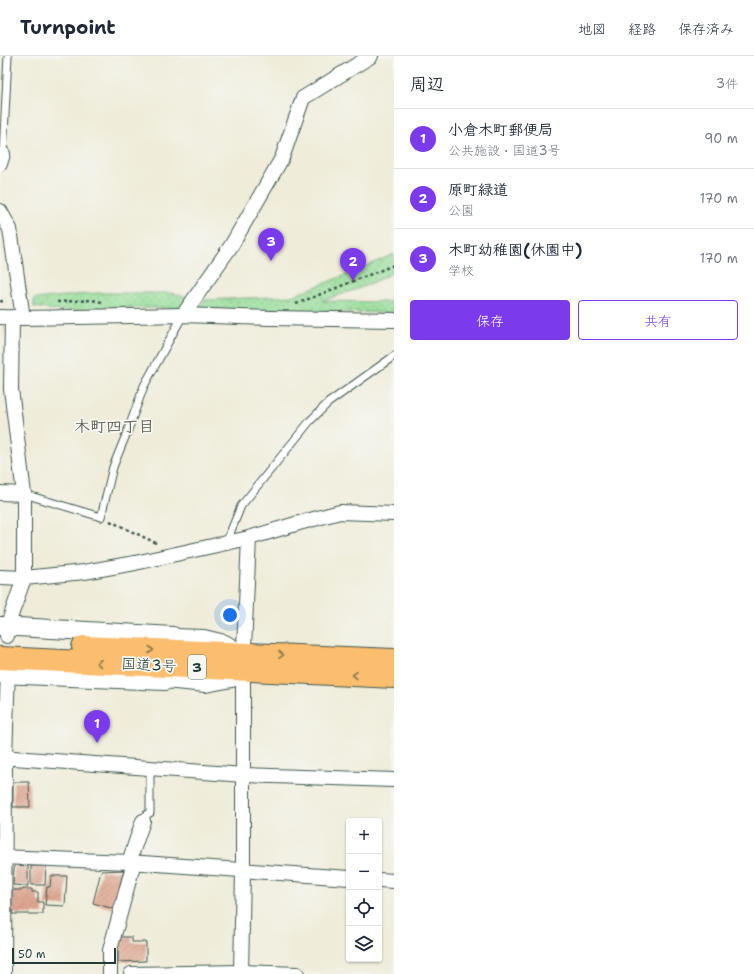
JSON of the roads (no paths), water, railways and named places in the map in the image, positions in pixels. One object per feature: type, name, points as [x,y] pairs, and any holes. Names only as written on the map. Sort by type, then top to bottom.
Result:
[{"type":"highway","name":"国道3号","points":[[4,633],[244,662],[394,676]]},
{"type":"highway","name":"国道3号","points":[[4,669],[244,662],[394,660]]},
{"type":"street","points":[[183,315],[231,246],[282,158],[303,98],[371,56]]},
{"type":"street","points":[[0,211],[10,229],[12,317],[5,389],[24,494],[24,578],[4,633],[204,637],[225,642],[244,662]]},
{"type":"street","points":[[12,317],[183,315],[394,320]]},
{"type":"street","points":[[0,493],[24,494]]},
{"type":"street","points":[[0,577],[24,578],[84,572],[135,564],[226,542],[249,538],[340,512],[394,514]]},
{"type":"street","points":[[241,973],[244,662],[249,538]]},
{"type":"street","points":[[4,974],[2,757],[4,669],[206,685],[232,680],[244,662]]},
{"type":"street","points":[[2,757],[244,775],[394,780]]},
{"type":"street","points":[[110,974],[110,950],[131,862],[143,821]]},
{"type":"street","points":[[2,857],[131,862],[346,878]]},
{"type":"street","points":[[382,880],[394,881]]},
{"type":"street","points":[[131,974],[297,974]]},
{"type":"lane","points":[[2,159],[3,67],[8,56]]},
{"type":"lane","points":[[24,494],[101,517],[113,467],[144,386],[183,315]]},
{"type":"lane","points":[[226,542],[241,506],[310,421],[328,403],[394,356]]},
{"type":"lane","points":[[143,821],[144,822],[147,814],[150,813],[150,768]]},
{"type":"place","name":"木町幼稚園(休園中)","points":[[271,261]]},
{"type":"place","name":"原町緑道","points":[[353,281]]},
{"type":"place","name":"小倉木町郵便局","points":[[97,743]]},
{"type":"district","name":"木町四丁目","points":[[114,426]]}]
